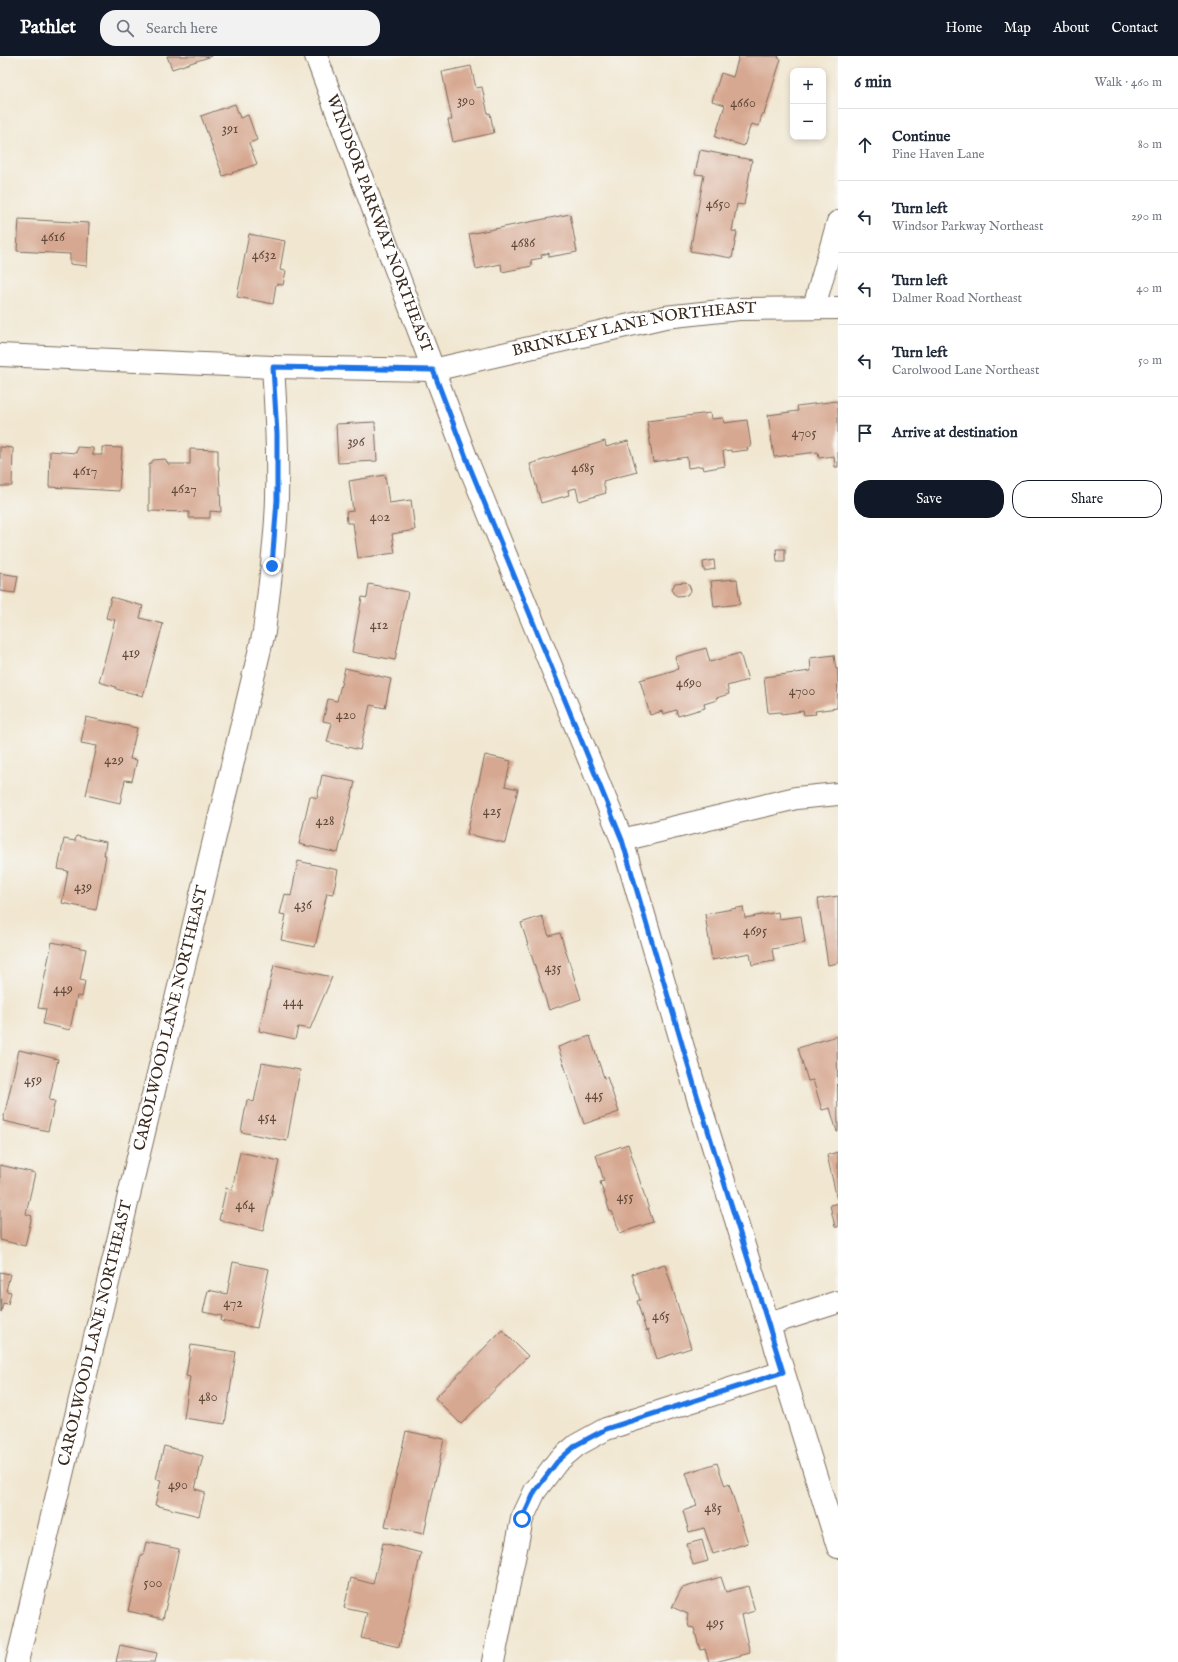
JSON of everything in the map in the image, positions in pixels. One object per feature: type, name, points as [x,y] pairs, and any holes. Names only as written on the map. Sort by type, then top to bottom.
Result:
[{"type":"street","name":"WINDSOR PARKWAY NORTHEAST","points":[[316,56],[469,465],[622,840],[697,1095],[838,1547]]},
{"type":"street","points":[[814,307],[838,222]]},
{"type":"street","name":"BRINKLEY LANE NORTHEAST","points":[[0,355],[273,367],[433,370],[665,317],[740,309],[814,307],[838,308]]},
{"type":"street","name":"CAROLWOOD LANE NORTHEAST","points":[[17,1662],[264,632],[272,566],[277,500],[277,434],[273,367]]},
{"type":"street","points":[[622,840],[796,798],[838,794]]},
{"type":"street","points":[[769,1324],[838,1302]]},
{"type":"street","points":[[494,1662],[522,1519],[535,1491],[557,1462],[576,1445],[606,1429],[783,1372]]},
{"type":"building","points":[[167,56],[212,56],[172,69]]},
{"type":"building","points":[[739,56],[779,56],[778,58],[781,59],[759,126],[751,124],[744,146],[715,137],[725,105],[712,101],[721,73],[733,77]]},
{"type":"building","points":[[471,66],[476,88],[482,87],[494,133],[453,142],[448,120],[452,120],[442,72]]},
{"type":"building","points":[[235,104],[240,118],[248,115],[257,140],[249,143],[257,164],[223,176],[201,116]]},
{"type":"building","points":[[700,150],[752,160],[744,205],[737,204],[732,231],[737,232],[732,258],[690,251],[704,175],[695,174]]},
{"type":"building","points":[[570,214],[577,252],[549,257],[549,253],[541,255],[542,258],[531,260],[532,266],[502,272],[501,264],[476,269],[469,234]]},
{"type":"building","points":[[19,219],[89,223],[87,266],[70,264],[70,254],[17,251]]},
{"type":"building","points":[[249,234],[285,241],[280,270],[286,271],[283,285],[276,284],[273,304],[237,297]]},
{"type":"building","points":[[837,401],[838,467],[835,467],[834,456],[819,458],[818,452],[774,457],[768,415],[798,411],[797,406]]},
{"type":"building","points":[[710,413],[711,419],[723,418],[724,423],[747,420],[751,447],[747,447],[748,450],[731,452],[731,450],[723,451],[725,466],[703,470],[702,466],[688,468],[687,457],[653,462],[647,421]]},
{"type":"building","points":[[375,422],[377,461],[338,463],[336,424]]},
{"type":"building","points":[[605,441],[606,447],[628,441],[637,472],[603,481],[606,493],[579,501],[576,488],[568,490],[569,495],[541,503],[530,464]]},
{"type":"building","points":[[0,447],[13,448],[12,486],[0,486]]},
{"type":"building","points":[[77,447],[93,448],[93,455],[102,455],[102,447],[122,448],[119,491],[49,487],[50,451],[76,453]]},
{"type":"building","points":[[190,449],[218,450],[221,512],[210,511],[210,518],[189,518],[189,512],[149,511],[149,465],[153,460],[165,459],[168,464],[190,464]]},
{"type":"building","points":[[385,475],[389,503],[411,500],[415,530],[392,534],[395,553],[358,558],[353,523],[347,523],[346,512],[353,511],[349,481]]},
{"type":"building","points":[[776,549],[785,549],[785,562],[777,562]]},
{"type":"building","points":[[714,560],[715,569],[704,571],[703,562]]},
{"type":"building","points":[[0,573],[18,576],[15,593],[0,591]]},
{"type":"building","points":[[737,579],[740,604],[714,607],[711,581]]},
{"type":"building","points":[[686,582],[691,590],[687,595],[677,596],[673,593],[672,589],[675,583]]},
{"type":"building","points":[[369,584],[408,592],[395,660],[352,652],[362,597],[367,598]]},
{"type":"building","points":[[111,597],[143,606],[140,618],[163,624],[143,696],[116,689],[116,687],[99,682],[115,620],[106,618]]},
{"type":"building","points":[[706,648],[710,662],[740,653],[748,680],[727,686],[729,694],[704,704],[705,708],[678,716],[676,710],[663,714],[662,711],[650,715],[640,680],[678,669],[675,657]]},
{"type":"building","points":[[834,655],[836,669],[838,669],[837,708],[815,711],[816,714],[804,715],[803,711],[781,714],[781,712],[768,713],[764,677],[811,671],[810,658]]},
{"type":"building","points":[[345,668],[391,679],[385,708],[370,705],[360,750],[327,742],[332,723],[323,721],[328,699],[337,701]]},
{"type":"building","points":[[86,717],[137,728],[130,759],[137,760],[132,781],[125,780],[120,803],[86,795],[97,746],[81,743]]},
{"type":"building","points":[[485,755],[511,761],[505,786],[518,789],[505,843],[467,834]]},
{"type":"building","points":[[322,775],[355,782],[338,853],[299,844],[310,796],[317,798]]},
{"type":"building","points":[[76,836],[106,842],[104,855],[106,855],[96,910],[62,903],[68,871],[58,869],[64,839],[75,841]]},
{"type":"building","points":[[298,861],[338,870],[333,894],[327,893],[315,947],[281,940],[286,915],[280,914],[285,894],[291,896]]},
{"type":"building","points":[[838,896],[838,963],[828,965],[818,899]]},
{"type":"building","points":[[743,907],[745,918],[778,912],[779,919],[801,916],[805,943],[772,949],[774,961],[752,965],[750,953],[712,960],[705,914]]},
{"type":"building","points":[[542,916],[549,936],[560,933],[581,999],[549,1010],[521,923]]},
{"type":"building","points":[[52,942],[86,949],[80,980],[85,981],[82,997],[77,996],[70,1030],[43,1024],[46,1009],[38,1008]]},
{"type":"building","points":[[274,965],[332,977],[310,1029],[298,1027],[295,1039],[259,1031]]},
{"type":"building","points":[[590,1036],[604,1078],[607,1077],[619,1112],[584,1124],[558,1047]]},
{"type":"building","points":[[837,1036],[838,1132],[830,1108],[822,1110],[813,1080],[808,1081],[798,1048]]},
{"type":"building","points":[[19,1050],[58,1059],[49,1100],[55,1101],[48,1131],[3,1121]]},
{"type":"building","points":[[262,1063],[300,1070],[287,1141],[241,1132],[247,1100],[254,1102]]},
{"type":"building","points":[[628,1144],[653,1222],[620,1233],[612,1211],[610,1212],[600,1182],[604,1181],[596,1155]]},
{"type":"building","points":[[240,1152],[279,1161],[263,1231],[219,1220],[226,1188],[232,1190]]},
{"type":"building","points":[[838,1152],[838,1198],[837,1199],[827,1155]]},
{"type":"building","points":[[0,1165],[35,1173],[26,1214],[32,1216],[25,1246],[0,1240]]},
{"type":"building","points":[[838,1203],[838,1227],[835,1227],[830,1205]]},
{"type":"building","points":[[233,1262],[269,1269],[257,1328],[221,1321],[222,1316],[203,1312],[208,1290],[227,1294]]},
{"type":"building","points":[[665,1264],[691,1348],[657,1359],[648,1330],[646,1331],[637,1301],[640,1300],[632,1274]]},
{"type":"building","points":[[0,1272],[10,1274],[6,1291],[11,1292],[8,1304],[3,1303],[1,1313]]},
{"type":"building","points":[[502,1330],[528,1356],[461,1424],[435,1398]]},
{"type":"building","points":[[191,1345],[236,1352],[225,1424],[184,1418],[190,1377],[186,1376]]},
{"type":"building","points":[[406,1431],[444,1439],[424,1534],[385,1526]]},
{"type":"building","points":[[164,1446],[203,1456],[195,1489],[205,1492],[199,1516],[155,1505],[161,1480],[156,1479]]},
{"type":"building","points":[[717,1463],[725,1486],[729,1484],[748,1543],[713,1554],[704,1528],[689,1532],[683,1511],[697,1506],[686,1473]]},
{"type":"building","points":[[702,1540],[708,1561],[693,1565],[687,1544]]},
{"type":"building","points":[[146,1542],[179,1549],[163,1619],[128,1611],[141,1555],[143,1555]]},
{"type":"building","points":[[383,1543],[421,1553],[399,1647],[361,1638],[367,1613],[344,1608],[351,1578],[373,1584]]},
{"type":"building","points":[[721,1577],[726,1592],[748,1586],[755,1611],[741,1615],[750,1653],[715,1662],[709,1662],[705,1649],[700,1650],[694,1628],[689,1627],[687,1619],[688,1614],[672,1607],[682,1588]]},
{"type":"building","points":[[120,1645],[157,1653],[155,1662],[116,1662]]},
{"type":"route","points":[[272,566],[277,500],[277,434],[273,367],[433,370],[469,465],[622,840],[697,1095],[783,1372],[606,1429],[576,1445],[557,1462],[535,1491],[522,1519]]}]
